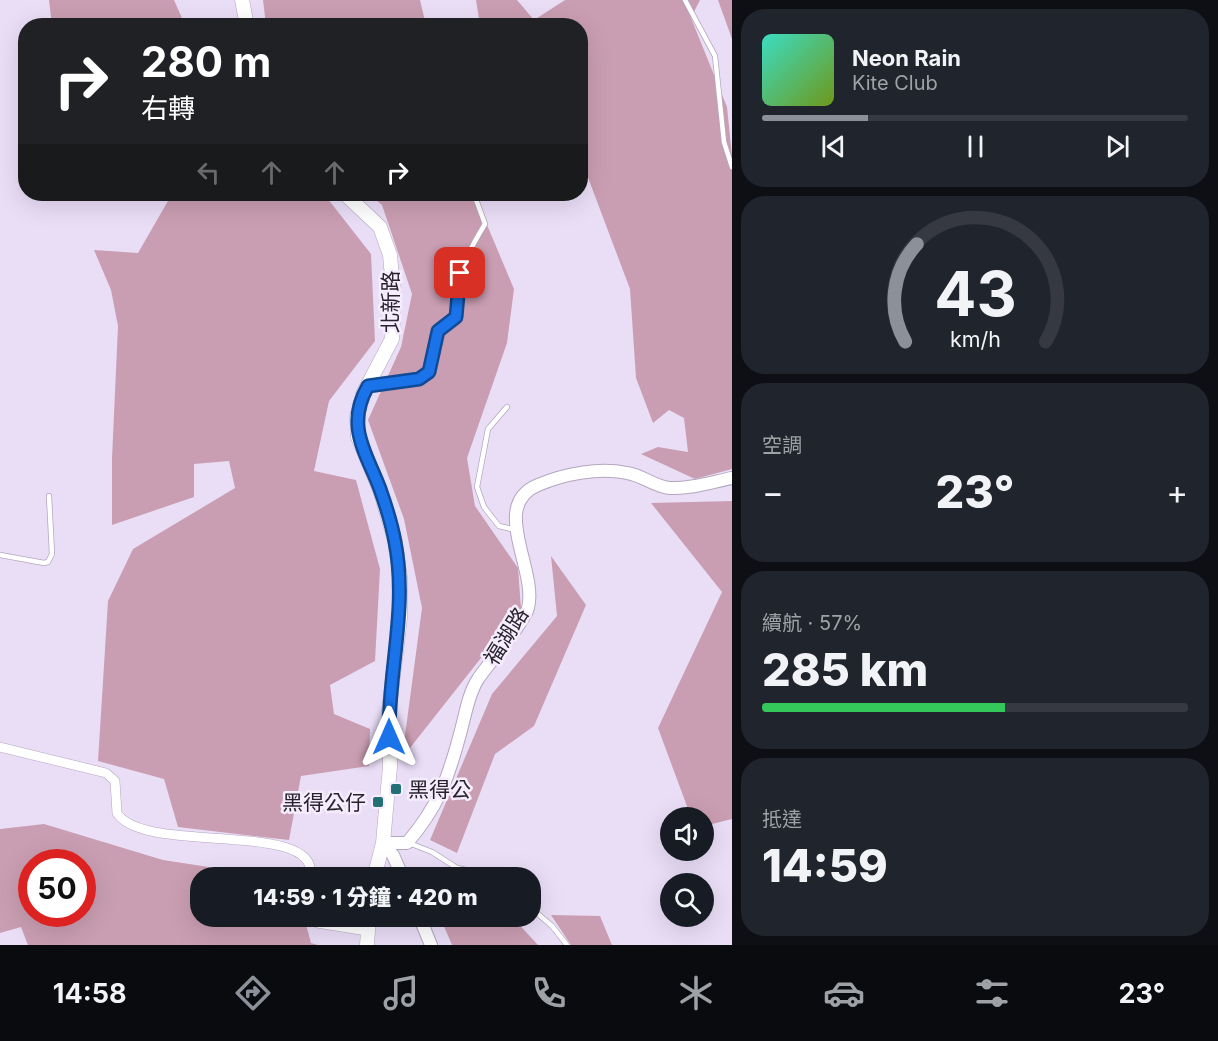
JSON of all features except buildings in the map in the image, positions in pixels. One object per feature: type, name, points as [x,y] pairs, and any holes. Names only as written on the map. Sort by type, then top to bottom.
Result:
[{"type":"main road","points":[[242,0],[245,18]]},
{"type":"main road","name":"北新路","points":[[352,201],[380,227],[390,255],[394,300],[392,339],[368,386],[357,417],[358,436],[380,490],[395,541],[400,577],[400,618],[388,710],[390,767],[383,843],[377,867]]},
{"type":"main road","points":[[367,945],[368,927]]},
{"type":"street","name":"福湖路","points":[[407,843],[428,819],[450,772],[477,681],[528,609],[528,572],[516,530],[515,508],[522,495],[537,485],[592,471],[628,473],[666,488],[685,488],[732,478]]},
{"type":"street","points":[[0,747],[106,773],[115,781],[117,813],[129,825],[138,829],[169,835],[281,844],[308,860],[312,867]]},
{"type":"street","points":[[383,843],[407,843]]},
{"type":"street","points":[[383,843],[393,855],[398,867]]},
{"type":"street","points":[[424,927],[431,945]]},
{"type":"lane","points":[[685,0],[715,56],[724,142],[732,167]]},
{"type":"lane","points":[[368,386],[419,379],[429,372],[438,331],[456,317],[458,285],[463,261],[485,224],[477,201]]},
{"type":"lane","points":[[507,407],[488,429],[477,487],[484,507],[499,526],[516,530]]},
{"type":"lane","points":[[0,555],[44,564],[48,562],[52,554],[49,496]]},
{"type":"lane","points":[[407,843],[432,852],[457,867]]},
{"type":"lane","points":[[541,917],[567,945]]},
{"type":"shaded area","points":[[49,0],[174,0],[182,18],[51,18]]},
{"type":"shaded area","points":[[263,0],[420,0],[424,18],[265,18]]},
{"type":"shaded area","points":[[476,0],[517,0],[532,18],[479,18]]},
{"type":"shaded area","points":[[565,0],[700,0],[691,18],[727,107],[732,156],[732,469],[695,479],[641,454],[658,447],[688,452],[684,418],[669,410],[653,423],[636,378],[630,289],[588,178],[588,18],[537,18]]},
{"type":"shaded area","points":[[718,0],[732,0],[732,39]]},
{"type":"shaded area","points":[[168,201],[329,201],[371,254],[375,341],[329,401],[314,471],[356,480],[380,569],[375,661],[330,685],[334,714],[370,729],[369,766],[301,776],[289,840],[178,827],[164,779],[98,761],[108,601],[133,549],[235,488],[229,461],[194,464],[194,497],[112,525],[112,458],[118,326],[111,290],[94,250],[138,253]]},
{"type":"shaded area","points":[[377,201],[477,201],[514,289],[507,343],[467,458],[475,506],[518,568],[522,622],[481,658],[402,758],[422,608],[404,519],[368,420],[401,347],[412,294],[382,205]]},
{"type":"shaded area","points":[[732,501],[732,819],[714,824],[714,807],[687,807],[658,728],[722,592],[651,503]]},
{"type":"shaded area","points":[[551,556],[586,605],[534,726],[495,754],[457,853],[430,840],[492,694],[557,616]]},
{"type":"shaded area","points":[[44,824],[163,860],[208,867],[190,867],[190,927],[307,927],[311,943],[318,945],[28,945],[21,927],[0,933],[0,829]]},
{"type":"shaded area","points":[[551,915],[600,916],[612,945],[571,945]]},
{"type":"shaded area","points":[[444,927],[521,927],[538,945],[452,945]]},
{"type":"place","name":"黑得公","points":[[396,789]]},
{"type":"place","name":"黑得公仔","points":[[378,802]]},
{"type":"route","points":[[389,737],[388,710],[394,682],[399,633],[400,577],[395,541],[380,490],[358,436],[357,417],[363,394],[368,386],[419,379],[429,372],[438,331],[456,317],[460,273]]}]
